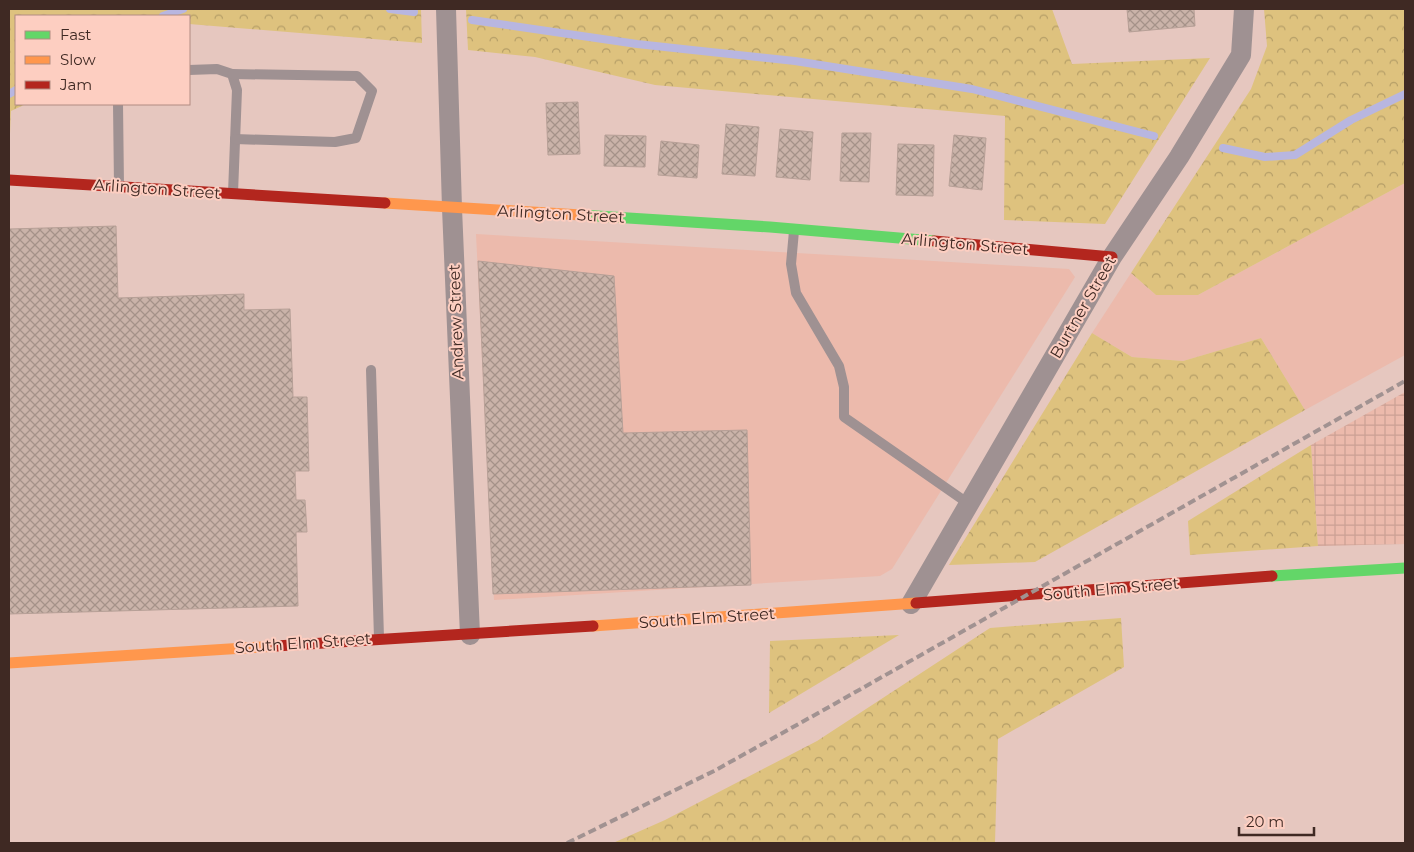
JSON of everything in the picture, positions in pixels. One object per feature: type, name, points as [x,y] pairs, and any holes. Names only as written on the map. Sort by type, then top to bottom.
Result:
[{"type":"street","name":"Andrew Street","points":[[446,9],[452,208],[470,635]]},
{"type":"street","name":"Burtner Street","points":[[910,604],[1112,257],[1180,157],[1241,55],[1244,9]]},
{"type":"street","name":"Arlington Street","points":[[9,180],[794,229],[1112,257]]},
{"type":"street","name":"South Elm Street","points":[[9,663],[379,638],[470,635],[1242,578],[1405,568]]},
{"type":"lane","points":[[190,70],[217,69],[232,74],[357,76],[372,91],[356,138],[335,142],[235,139]]},
{"type":"lane","points":[[232,74],[237,90],[233,194]]},
{"type":"lane","points":[[118,105],[118,187]]},
{"type":"lane","points":[[794,229],[791,264],[796,293],[839,366],[844,387],[844,417],[969,504]]},
{"type":"lane","points":[[371,370],[379,638]]},
{"type":"shaded area","points":[[1405,183],[1405,355],[1305,410],[1261,338],[1183,361],[1132,357],[1092,333],[1131,273],[1156,295],[1198,295]]},
{"type":"shaded area","points":[[476,234],[1069,269],[1075,277],[892,569],[880,576],[494,600]]},
{"type":"shaded area","points":[[1405,392],[1405,544],[1318,546],[1311,445]]},
{"type":"green space","points":[[9,9],[421,9],[422,43],[190,24],[190,15],[15,15],[15,105],[24,105],[11,111],[9,157]]},
{"type":"green space","points":[[466,9],[1052,9],[1072,64],[1210,58],[1105,224],[1004,220],[1005,116],[655,85],[535,57],[468,50]]},
{"type":"green space","points":[[1264,9],[1405,9],[1405,183],[1198,295],[1156,295],[1131,273],[1251,89],[1267,46]]},
{"type":"green space","points":[[1092,333],[1132,357],[1183,361],[1261,338],[1305,410],[1035,562],[949,565]]},
{"type":"green space","points":[[1311,445],[1318,546],[1190,555],[1188,521]]},
{"type":"green space","points":[[1121,618],[1124,667],[998,739],[995,843],[613,843],[665,820],[817,741],[990,628]]},
{"type":"green space","points":[[899,635],[769,713],[770,641]]},
{"type":"building","points":[[1127,9],[1194,9],[1195,26],[1129,32]]},
{"type":"building","points":[[578,102],[580,154],[548,155],[546,103]]},
{"type":"building","points":[[726,124],[759,127],[755,176],[722,174]]},
{"type":"building","points":[[780,129],[813,132],[810,180],[776,177]]},
{"type":"building","points":[[842,133],[871,133],[869,182],[840,181]]},
{"type":"building","points":[[605,135],[646,136],[645,167],[604,166]]},
{"type":"building","points":[[954,135],[986,138],[982,190],[949,186]]},
{"type":"building","points":[[661,141],[699,145],[697,178],[658,175]]},
{"type":"building","points":[[898,144],[934,145],[933,196],[896,195]]},
{"type":"building","points":[[116,226],[118,298],[244,294],[244,310],[290,309],[293,397],[307,397],[309,471],[295,471],[296,500],[305,500],[307,532],[296,532],[298,606],[9,614],[9,229]]},
{"type":"building","points":[[478,261],[614,276],[623,433],[747,430],[751,585],[493,594]]},
{"type":"waterway","points":[[166,15],[183,9]]},
{"type":"waterway","points":[[390,9],[414,12]]},
{"type":"waterway","points":[[472,20],[637,44],[795,61],[972,89],[1154,136]]},
{"type":"waterway","points":[[9,94],[15,91]]},
{"type":"waterway","points":[[1223,148],[1265,157],[1295,155],[1351,120],[1405,94]]},
{"type":"railway","points":[[567,843],[714,771],[1405,381]]},
{"type":"traffic: fast","points":[[581,215],[770,227],[934,241]]},
{"type":"traffic: fast","points":[[1272,576],[1405,568]]},
{"type":"traffic: slow","points":[[385,203],[581,215]]},
{"type":"traffic: slow","points":[[593,626],[916,603]]},
{"type":"traffic: slow","points":[[9,663],[276,646]]},
{"type":"traffic: jam","points":[[9,180],[385,203]]},
{"type":"traffic: jam","points":[[934,241],[1112,257]]},
{"type":"traffic: jam","points":[[916,603],[1272,576]]},
{"type":"traffic: jam","points":[[276,646],[593,626]]}]
